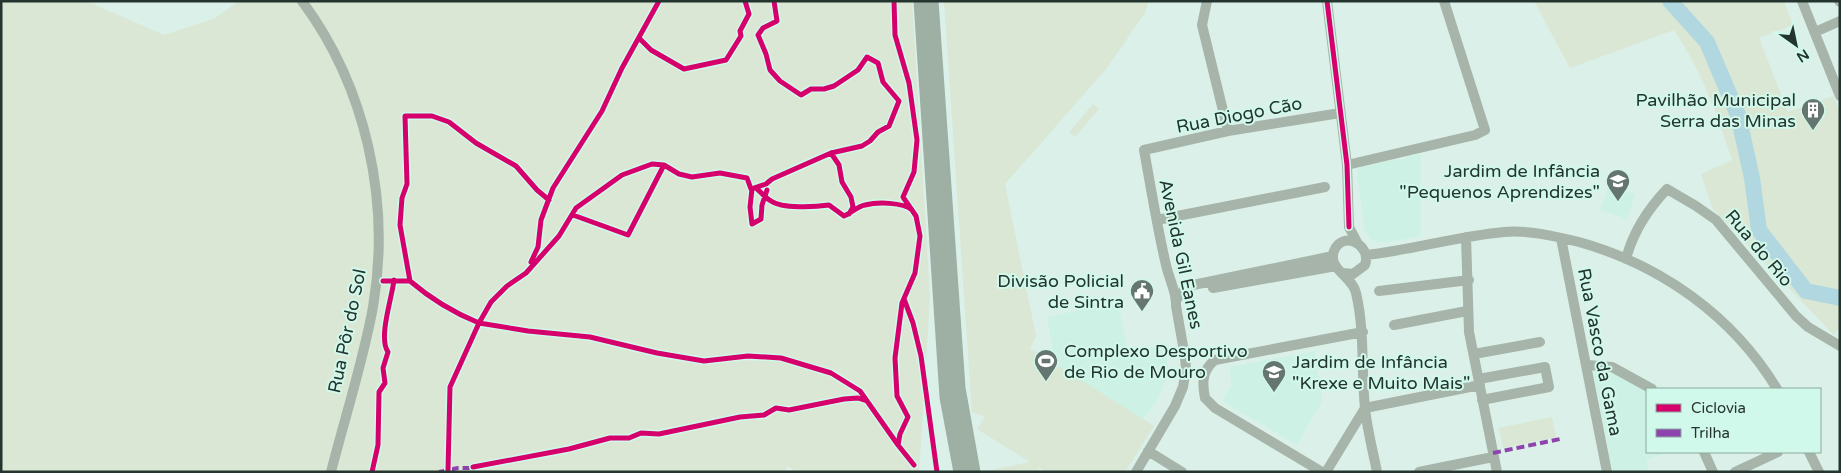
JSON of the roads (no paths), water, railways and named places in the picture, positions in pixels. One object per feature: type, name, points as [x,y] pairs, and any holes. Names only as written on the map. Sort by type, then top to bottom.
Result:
[{"type":"highway","points":[[921,1],[947,397],[961,472]]},
{"type":"highway","points":[[933,1],[958,388],[973,472]]},
{"type":"street","name":"Rua Pôr do Sol","points":[[302,1],[333,50],[358,110],[370,151],[378,217],[378,261],[373,306],[331,472]]},
{"type":"street","points":[[1207,1],[1202,25],[1228,132]]},
{"type":"street","points":[[1328,1],[1347,165],[1349,227],[1343,242]]},
{"type":"street","points":[[1347,165],[1475,135],[1485,130],[1444,1]]},
{"type":"street","points":[[1802,1],[1840,96]]},
{"type":"street","points":[[1815,32],[1840,21]]},
{"type":"street","name":"Rua Diogo Cão","points":[[1144,150],[1228,132],[1340,113]]},
{"type":"street","name":"Avenida Gil Eanes","points":[[1136,472],[1175,406],[1184,378],[1184,349],[1176,306],[1177,299],[1171,288],[1144,150]]},
{"type":"street","points":[[1157,220],[1325,187]]},
{"type":"street","name":"Rua do Rio","points":[[1626,259],[1630,242],[1643,220],[1667,189],[1716,220],[1796,316],[1808,327],[1840,346]]},
{"type":"street","points":[[1177,299],[1194,292],[1337,265],[1348,274],[1357,272],[1365,265],[1366,255],[1365,250],[1357,242],[1349,227]]},
{"type":"street","points":[[1366,255],[1505,232],[1532,232],[1599,248],[1674,283],[1703,303],[1734,331],[1763,366],[1776,388]]},
{"type":"street","points":[[1466,237],[1469,280],[1467,311],[1496,472]]},
{"type":"street","name":"Rua Vasco da Gama","points":[[1561,238],[1607,472]]},
{"type":"street","points":[[1357,242],[1343,242],[1337,246],[1337,265],[1356,291],[1363,332],[1365,408],[1377,472]]},
{"type":"street","points":[[1379,291],[1469,280]]},
{"type":"street","points":[[1394,325],[1467,311]]},
{"type":"street","points":[[1322,472],[1215,408],[1205,398],[1203,377],[1208,365],[1215,360],[1363,332]]},
{"type":"street","points":[[1474,354],[1540,342]]},
{"type":"street","points":[[1587,365],[1612,367],[1636,378],[1651,388]]},
{"type":"street","points":[[1326,472],[1365,408],[1546,367],[1549,387],[1482,400]]},
{"type":"street","points":[[1148,451],[1182,472]]},
{"type":"street","points":[[1704,453],[1713,472]]},
{"type":"street","points":[[1735,472],[1776,453]]},
{"type":"street","points":[[1810,453],[1819,472]]},
{"type":"street","points":[[1419,472],[1493,456]]},
{"type":"waterway","points":[[1670,1],[1707,42],[1738,115],[1752,178],[1759,230],[1806,291],[1840,298]]},
{"type":"place","name":"Pavilhão Municipal Serra das Minas","points":[[1813,131]]},
{"type":"place","name":"Jardim de Infância \"Pequenos Aprendizes\"","points":[[1618,202]]},
{"type":"place","name":"Divisão Policial de Sintra","points":[[1142,312]]},
{"type":"place","name":"Complexo Desportivo de Rio de Mouro","points":[[1046,382]]},
{"type":"place","name":"Jardim de Infância \"Krexe e Muito Mais\"","points":[[1274,393]]}]
